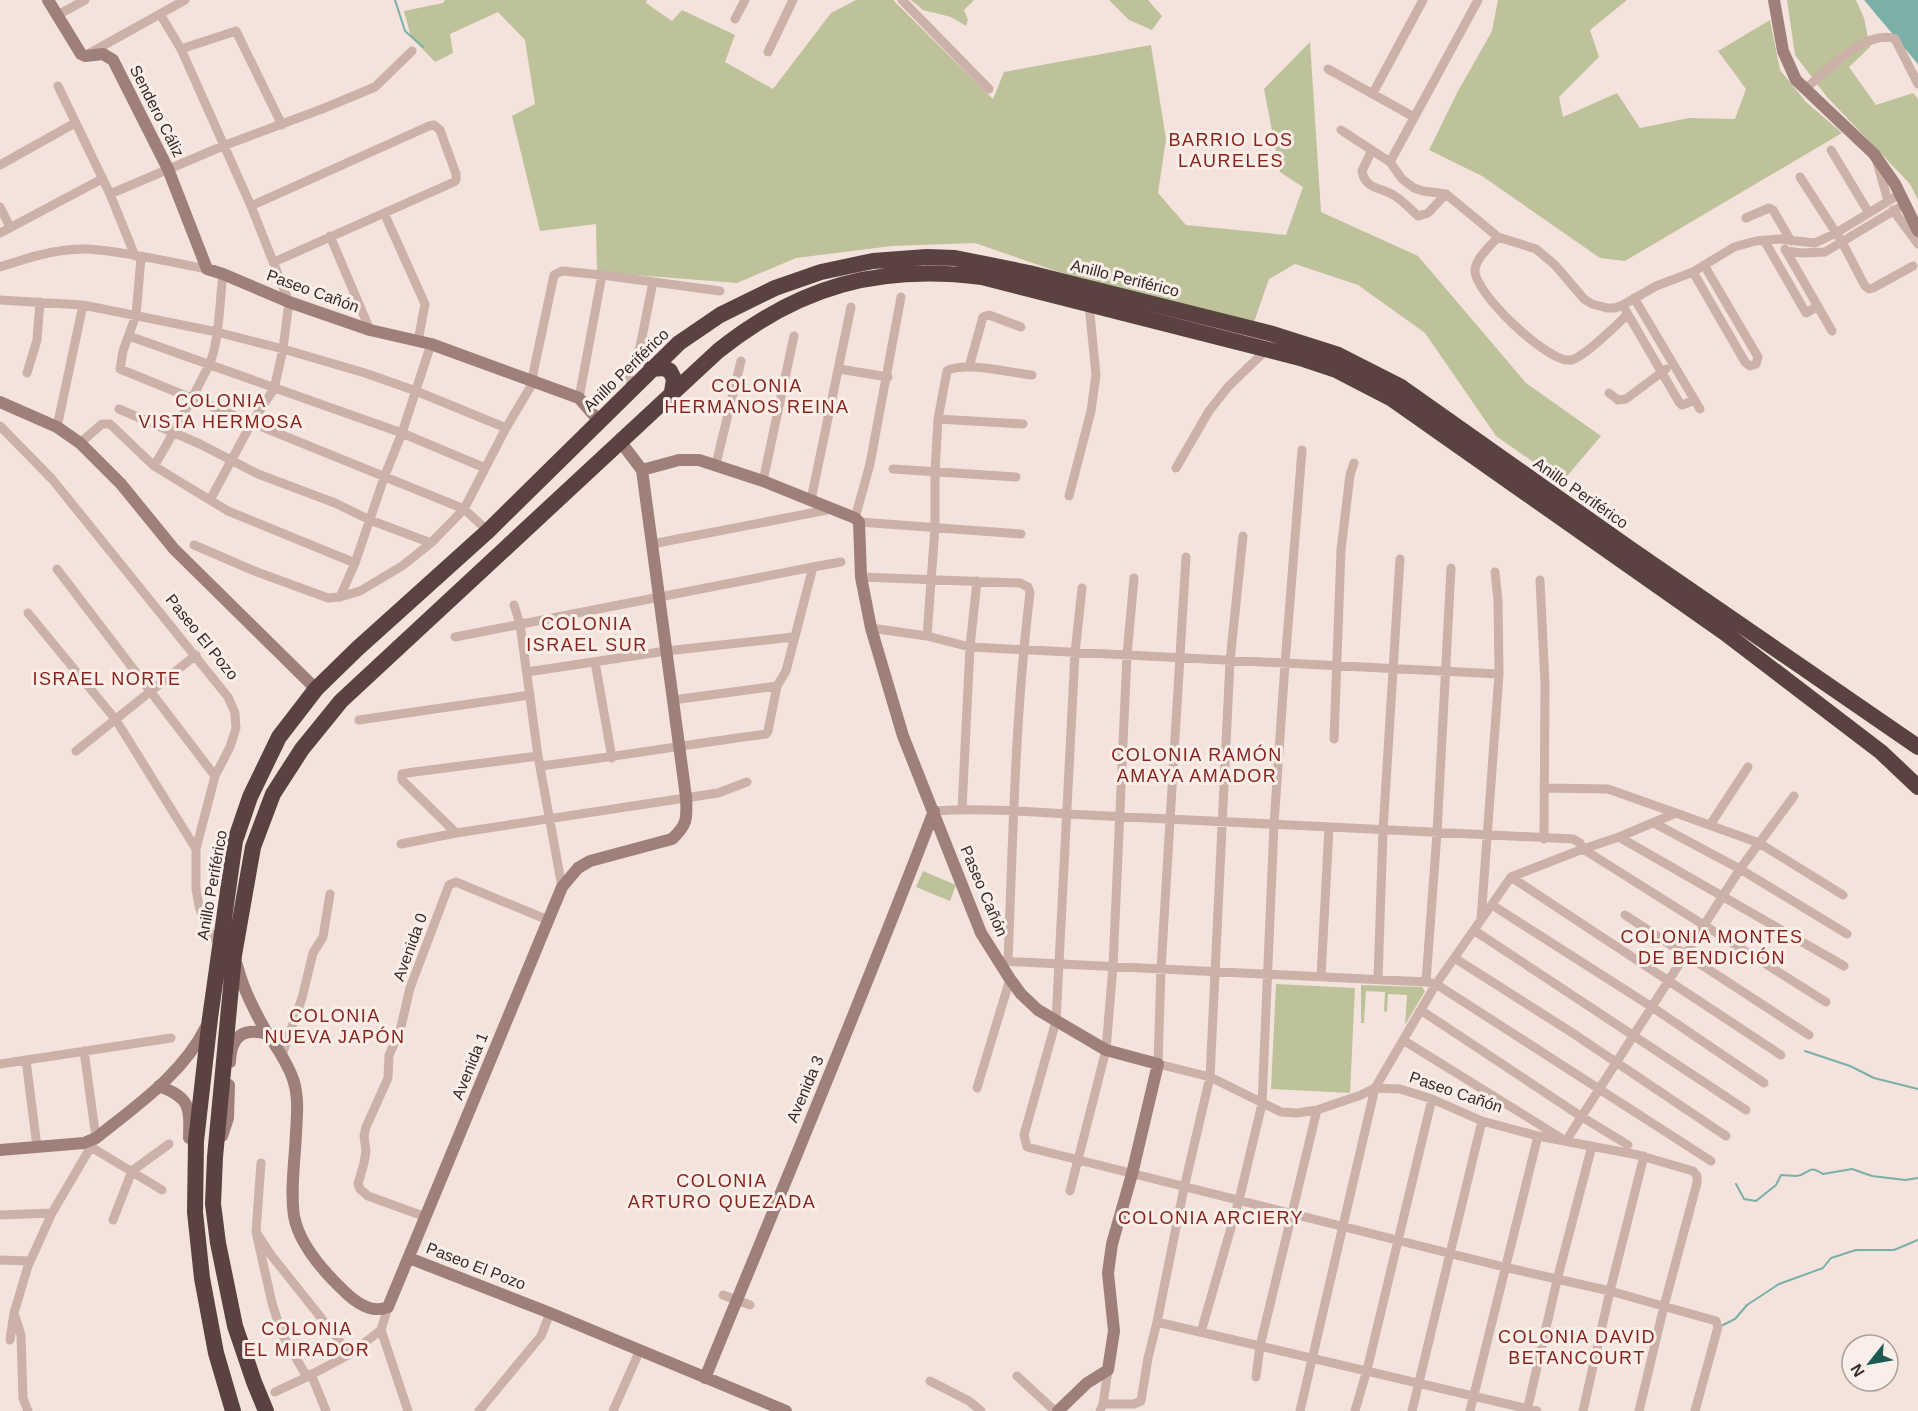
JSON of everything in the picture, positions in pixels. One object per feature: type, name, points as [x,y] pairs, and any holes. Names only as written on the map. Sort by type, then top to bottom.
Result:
[{"type":"highway","name":"Anillo Periférico","points":[[233,1411],[216,1353],[202,1278],[195,1212],[196,1141],[210,1018],[235,841],[250,796],[279,737],[316,689],[357,649],[488,531],[679,343],[720,315],[775,288],[821,272],[873,261],[927,257],[955,258],[1029,273],[1272,334],[1336,354],[1401,387],[1638,555],[1918,747]]},
{"type":"highway","name":"Anillo Periférico","points":[[267,1411],[254,1382],[235,1326],[225,1282],[213,1204],[215,1157],[234,955],[252,847],[273,794],[302,749],[341,701],[718,351],[764,318],[801,298],[861,279],[888,275],[948,272],[982,276],[1267,349],[1336,370],[1392,399],[1725,633],[1881,752],[1918,787]]},
{"type":"highway","points":[[651,369],[670,370],[674,379],[672,392]]},
{"type":"highway","points":[[440,573],[438,580],[444,591],[450,594],[457,593]]},
{"type":"street","points":[[48,0],[77,50],[86,56],[185,0]]},
{"type":"street","points":[[56,16],[85,0]]},
{"type":"street","points":[[735,19],[745,0]]},
{"type":"street","points":[[768,52],[793,0]]},
{"type":"street","points":[[902,0],[989,89]]},
{"type":"street","points":[[1373,93],[1423,0]]},
{"type":"street","points":[[1390,162],[1478,0]]},
{"type":"street","points":[[1774,0],[1787,63],[1796,80],[1874,154],[1902,199],[1918,231]]},
{"type":"street","points":[[160,14],[181,49],[251,206],[290,302],[274,388],[252,422],[210,500]]},
{"type":"street","points":[[181,49],[236,31],[282,125]]},
{"type":"street","points":[[1805,89],[1861,44],[1887,36],[1895,39],[1918,84]]},
{"type":"street","points":[[110,194],[223,146],[375,87],[412,51]]},
{"type":"street","name":"Sendero Cáliz","points":[[86,56],[103,54],[113,60],[168,169],[207,269]]},
{"type":"street","points":[[1328,69],[1414,117]]},
{"type":"street","points":[[58,86],[138,257],[136,315],[120,369],[464,508],[488,531]]},
{"type":"street","points":[[0,165],[75,123]]},
{"type":"street","points":[[251,206],[429,126],[437,127],[456,174],[456,180],[274,262]]},
{"type":"street","points":[[1341,130],[1390,162],[1402,179],[1414,188],[1446,194],[1497,237],[1536,249],[1555,265],[1584,299],[1592,304],[1625,310]]},
{"type":"street","points":[[1372,150],[1362,171],[1365,182],[1392,194],[1418,216],[1428,213],[1446,194]]},
{"type":"street","points":[[1831,150],[1869,213]]},
{"type":"street","points":[[1874,154],[1888,201]]},
{"type":"street","points":[[1800,177],[1842,242],[1865,286],[1869,289],[1913,266]]},
{"type":"street","points":[[0,233],[102,179]]},
{"type":"street","points":[[1497,237],[1478,260],[1475,270],[1476,279],[1491,301],[1538,346],[1567,361],[1585,352],[1634,298],[1656,286],[1693,272],[1734,247],[1779,239],[1815,243],[1836,233],[1888,201],[1902,199]]},
{"type":"street","points":[[1786,251],[1825,252],[1893,210],[1902,199]]},
{"type":"street","points":[[0,207],[10,227]]},
{"type":"street","points":[[1746,218],[1769,208],[1773,210],[1791,241]]},
{"type":"street","points":[[1893,210],[1918,244]]},
{"type":"street","points":[[384,213],[425,304],[418,341]]},
{"type":"street","points":[[330,236],[370,330]]},
{"type":"street","points":[[1779,239],[1832,331]]},
{"type":"street","points":[[1764,240],[1806,313],[1818,306]]},
{"type":"street","name":"Paseo Cañón","points":[[0,267],[52,253],[86,249],[207,269],[290,302],[370,330],[431,344],[579,398],[599,421]]},
{"type":"street","points":[[1693,272],[1745,362],[1750,366],[1756,364],[1758,357],[1704,266]]},
{"type":"street","points":[[194,545],[257,572],[328,597],[340,597],[360,591],[402,566],[431,543],[464,508],[506,428],[534,381],[535,362],[555,275],[562,271],[720,291]]},
{"type":"street","points":[[154,466],[175,432],[209,365],[217,332],[223,274]]},
{"type":"street","points":[[579,398],[602,275]]},
{"type":"street","points":[[632,388],[628,375],[640,347],[653,282]]},
{"type":"street","points":[[857,520],[888,377],[901,297]]},
{"type":"street","points":[[1625,310],[1679,402],[1682,405],[1698,404],[1634,298]]},
{"type":"street","points":[[0,300],[84,305],[217,332],[365,373],[506,428]]},
{"type":"street","points":[[27,373],[37,340],[40,302]]},
{"type":"street","points":[[1069,496],[1091,411],[1096,375],[1089,304]]},
{"type":"street","points":[[57,427],[84,305]]},
{"type":"street","points":[[811,500],[851,307]]},
{"type":"street","points":[[969,367],[983,316],[989,315],[1021,327]]},
{"type":"street","points":[[129,336],[402,434],[485,468]]},
{"type":"street","points":[[764,482],[794,336]]},
{"type":"street","points":[[340,597],[355,563],[385,475],[402,434],[431,344]]},
{"type":"street","points":[[1176,468],[1209,411],[1228,387],[1267,349]]},
{"type":"street","points":[[716,465],[741,362]]},
{"type":"street","points":[[1610,393],[1618,400],[1626,399],[1673,364]]},
{"type":"street","points":[[927,636],[935,527],[938,419],[946,370],[969,367],[1032,375]]},
{"type":"street","points":[[839,369],[888,377]]},
{"type":"street","points":[[0,402],[57,427],[80,443],[120,484],[174,549],[316,689]]},
{"type":"street","points":[[119,409],[175,432],[258,474],[431,543]]},
{"type":"street","points":[[938,419],[1023,424]]},
{"type":"street","points":[[80,443],[102,424],[110,424],[154,466],[228,511],[355,563]]},
{"type":"street","name":"Paseo El Pozo","points":[[0,426],[52,478],[196,655],[228,697],[235,713],[236,728],[230,747],[215,776],[196,849],[196,889],[199,906],[205,926],[220,946]]},
{"type":"street","points":[[562,887],[578,868],[590,861],[672,839],[682,829],[687,818],[642,470],[620,441]]},
{"type":"street","points":[[1201,1332],[1239,1200],[1262,1104],[1274,824],[1302,450]]},
{"type":"street","points":[[642,470],[678,460],[699,460],[764,482],[857,520],[1021,534]]},
{"type":"street","points":[[1334,739],[1341,550],[1350,475],[1354,463]]},
{"type":"street","points":[[893,469],[1016,477]]},
{"type":"street","points":[[652,544],[832,509]]},
{"type":"street","name":"Paseo Cañón","points":[[857,520],[861,577],[871,628],[903,736],[981,933],[1003,960],[1010,979],[1038,1010],[1106,1050],[1210,1077],[1281,1112],[1296,1113],[1317,1110],[1375,1088],[1400,1089],[1432,1099],[1482,1121],[1538,1137],[1644,1156],[1693,1171],[1697,1176],[1697,1183],[1664,1306]]},
{"type":"street","points":[[1186,557],[1161,969],[1158,1064],[1132,1174],[1112,1244],[1108,1273],[1114,1331],[1102,1407],[1134,1404],[1141,1401],[1184,1188],[1210,1077],[1230,660],[1243,536]]},
{"type":"street","points":[[1378,979],[1383,831],[1400,559]]},
{"type":"street","points":[[455,637],[841,562]]},
{"type":"street","points":[[456,833],[405,785],[402,774],[539,761],[612,758],[679,745],[766,734],[777,686],[786,671],[813,567]]},
{"type":"street","points":[[1426,982],[1437,833],[1451,568]]},
{"type":"street","points":[[57,569],[215,776]]},
{"type":"street","points":[[1481,921],[1498,674],[1498,601],[1495,572]]},
{"type":"street","points":[[861,577],[1020,583],[1028,587],[1030,593],[1023,650],[1003,960],[1436,984],[1711,1161]]},
{"type":"street","points":[[1070,1191],[1106,1050],[1113,966],[1127,655],[1134,578]]},
{"type":"street","points":[[1540,580],[1545,684],[1544,839]]},
{"type":"street","points":[[962,809],[970,647],[976,581]]},
{"type":"street","points":[[1082,588],[1075,653],[1056,1021],[1024,1143],[1027,1147],[1184,1188],[1504,1268],[1610,1291],[1718,1323],[1695,1411]]},
{"type":"street","points":[[514,605],[520,624],[539,761],[562,887]]},
{"type":"street","points":[[28,612],[116,720],[196,849]]},
{"type":"street","points":[[871,628],[927,636],[970,647],[1498,674]]},
{"type":"street","points":[[527,672],[666,651],[794,637]]},
{"type":"street","points":[[76,751],[196,655]]},
{"type":"street","points":[[595,662],[612,758]]},
{"type":"street","points":[[673,700],[777,686]]},
{"type":"street","points":[[359,720],[530,695]]},
{"type":"street","points":[[1710,825],[1748,767]]},
{"type":"street","points":[[401,844],[456,833],[718,793],[747,782]]},
{"type":"street","points":[[1544,788],[1608,789],[1710,825],[1759,843],[1843,895]]},
{"type":"street","points":[[1403,1040],[1566,1141],[1740,869],[1794,796]]},
{"type":"street","points":[[934,812],[962,809],[1014,810],[1383,831],[1573,839],[1580,843],[1583,849],[1826,1002]]},
{"type":"street","name":"Avenida 3","points":[[705,1378],[866,989],[934,812]]},
{"type":"street","points":[[1300,1411],[1375,1088],[1436,984],[1456,959],[1512,877],[1676,813]]},
{"type":"street","points":[[1654,823],[1740,869],[1847,934]]},
{"type":"street","points":[[1321,977],[1329,827]]},
{"type":"street","points":[[1619,837],[1844,966]]},
{"type":"street","points":[[1512,877],[1781,1055]]},
{"type":"street","name":"Avenida 0","points":[[426,1217],[368,1196],[358,1184],[366,1151],[364,1136],[366,1126],[388,1078],[389,1055],[400,1031],[414,975],[449,885],[456,882],[549,920]]},
{"type":"street","name":"Avenida 1","points":[[409,1258],[562,887]]},
{"type":"street","points":[[282,1055],[308,978],[313,953],[323,937],[330,894]]},
{"type":"street","points":[[1492,905],[1652,1007],[1764,1083]]},
{"type":"street","points":[[1625,915],[1809,1035]]},
{"type":"street","points":[[1475,930],[1746,1110]]},
{"type":"street","points":[[234,955],[242,985],[282,1055],[293,1080],[298,1101],[294,1194],[294,1214],[298,1228],[308,1247],[334,1282],[352,1300],[377,1310],[388,1307]]},
{"type":"street","points":[[1456,959],[1571,1032],[1726,1136]]},
{"type":"street","points":[[977,1088],[1010,979]]},
{"type":"street","points":[[1422,1011],[1628,1145]]},
{"type":"street","points":[[10,1340],[14,1313],[30,1261],[52,1213],[93,1142],[187,1059],[197,1045],[210,1018]]},
{"type":"street","points":[[215,1157],[228,1118],[231,1054],[235,1042],[246,1032],[254,1030],[268,1034]]},
{"type":"street","points":[[0,1064],[171,1038]]},
{"type":"street","points":[[84,1051],[93,1142]]},
{"type":"street","points":[[26,1060],[37,1147]]},
{"type":"street","points":[[159,1086],[182,1097],[188,1106],[190,1119],[189,1174],[195,1212]]},
{"type":"street","points":[[1355,1411],[1367,1370],[1432,1099]]},
{"type":"street","points":[[1256,1377],[1260,1346],[1317,1110]]},
{"type":"street","points":[[1412,1411],[1482,1121]]},
{"type":"street","points":[[1470,1411],[1538,1137]]},
{"type":"street","points":[[0,1150],[93,1142],[162,1190]]},
{"type":"street","points":[[113,1220],[132,1171],[169,1144]]},
{"type":"street","points":[[1158,1322],[1531,1410],[1557,1280],[1592,1146]]},
{"type":"street","points":[[1583,1411],[1644,1156]]},
{"type":"street","points":[[261,1163],[256,1232],[272,1303],[282,1334],[309,1375],[326,1411]]},
{"type":"street","points":[[0,1215],[52,1213]]},
{"type":"street","points":[[256,1232],[271,1255],[350,1354]]},
{"type":"street","name":"Paseo El Pozo","points":[[388,1307],[409,1258],[550,1313],[780,1410]]},
{"type":"street","points":[[0,1260],[30,1261]]},
{"type":"street","points":[[723,1295],[750,1305]]},
{"type":"street","points":[[1639,1411],[1664,1306]]},
{"type":"street","points":[[275,1392],[350,1354],[381,1330],[388,1307]]},
{"type":"street","points":[[14,1313],[21,1335],[22,1389],[28,1411]]},
{"type":"street","points":[[479,1411],[541,1336],[550,1313]]},
{"type":"street","points":[[381,1330],[408,1411]]},
{"type":"street","points":[[613,1411],[640,1350]]},
{"type":"street","points":[[1017,1376],[1056,1411],[1087,1383],[1108,1370]]},
{"type":"street","points":[[930,1381],[969,1401],[981,1411]]},
{"type":"green space","points":[[445,0],[647,0],[646,3],[672,21],[682,10],[735,35],[725,62],[773,89],[831,13],[856,0],[893,0],[993,99],[1004,72],[1151,45],[1166,139],[1158,193],[1186,225],[1286,235],[1303,187],[1280,172],[1264,89],[1310,42],[1321,212],[1418,256],[1526,383],[1601,436],[1562,482],[1496,436],[1425,333],[1358,285],[1295,264],[1269,279],[1253,325],[1056,271],[975,243],[892,246],[796,258],[737,283],[597,272],[596,224],[540,231],[512,116],[535,104],[525,40],[498,12],[450,34],[453,53],[435,62],[411,37],[404,11],[443,3]]},
{"type":"green space","points":[[911,0],[974,0],[964,10],[968,20],[966,26],[951,17],[923,10]]},
{"type":"green space","points":[[1109,0],[1148,0],[1162,16],[1152,30],[1129,20]]},
{"type":"green space","points":[[1498,0],[1627,0],[1590,30],[1599,57],[1559,97],[1563,117],[1617,93],[1640,128],[1689,118],[1735,119],[1746,89],[1718,51],[1770,20],[1780,70],[1806,102],[1842,133],[1625,261],[1600,258],[1482,176],[1429,150],[1457,93],[1492,31]]},
{"type":"green space","points":[[1787,0],[1856,0],[1864,18],[1870,47],[1849,67],[1876,105],[1913,93],[1918,99],[1918,200],[1910,184],[1827,97],[1795,55]]},
{"type":"green space","points":[[923,871],[956,885],[950,901],[916,887]]},
{"type":"green space","points":[[1276,984],[1355,988],[1350,1093],[1271,1089]]},
{"type":"green space","points":[[1361,985],[1422,987],[1425,991],[1405,1025],[1407,995],[1388,994],[1387,1012],[1384,1011],[1385,992],[1366,991],[1364,1023],[1361,1023]]},
{"type":"water","points":[[1864,0],[1918,0],[1918,65],[1917,63]]},
{"type":"waterway","points":[[395,0],[405,31],[423,47]]},
{"type":"waterway","points":[[1805,1051],[1850,1066],[1874,1078],[1918,1089]]},
{"type":"waterway","points":[[1736,1184],[1744,1199],[1756,1201],[1776,1185],[1781,1175],[1796,1176],[1811,1170],[1823,1174],[1852,1169],[1872,1176],[1905,1180],[1918,1178]]},
{"type":"waterway","points":[[1723,1325],[1735,1319],[1747,1305],[1779,1284],[1823,1268],[1831,1258],[1856,1250],[1894,1250],[1918,1240]]},
{"type":"district","name":"BARRIO LOS LAURELES","points":[[1231,150]]},
{"type":"district","name":"COLONIA HERMANOS REINA","points":[[757,396]]},
{"type":"district","name":"COLONIA VISTA HERMOSA","points":[[221,411]]},
{"type":"district","name":"COLONIA ISRAEL SUR","points":[[587,634]]},
{"type":"district","name":"ISRAEL NORTE","points":[[107,679]]},
{"type":"district","name":"COLONIA RAMÓN AMAYA AMADOR","points":[[1197,765]]},
{"type":"district","name":"COLONIA MONTES DE BENDICIÓN","points":[[1712,947]]},
{"type":"district","name":"COLONIA NUEVA JAPÓN","points":[[335,1026]]},
{"type":"district","name":"COLONIA ARTURO QUEZADA","points":[[722,1191]]},
{"type":"district","name":"COLONIA ARCIERY","points":[[1211,1218]]},
{"type":"district","name":"COLONIA EL MIRADOR","points":[[307,1339]]},
{"type":"district","name":"COLONIA DAVID BETANCOURT","points":[[1577,1347]]}]
